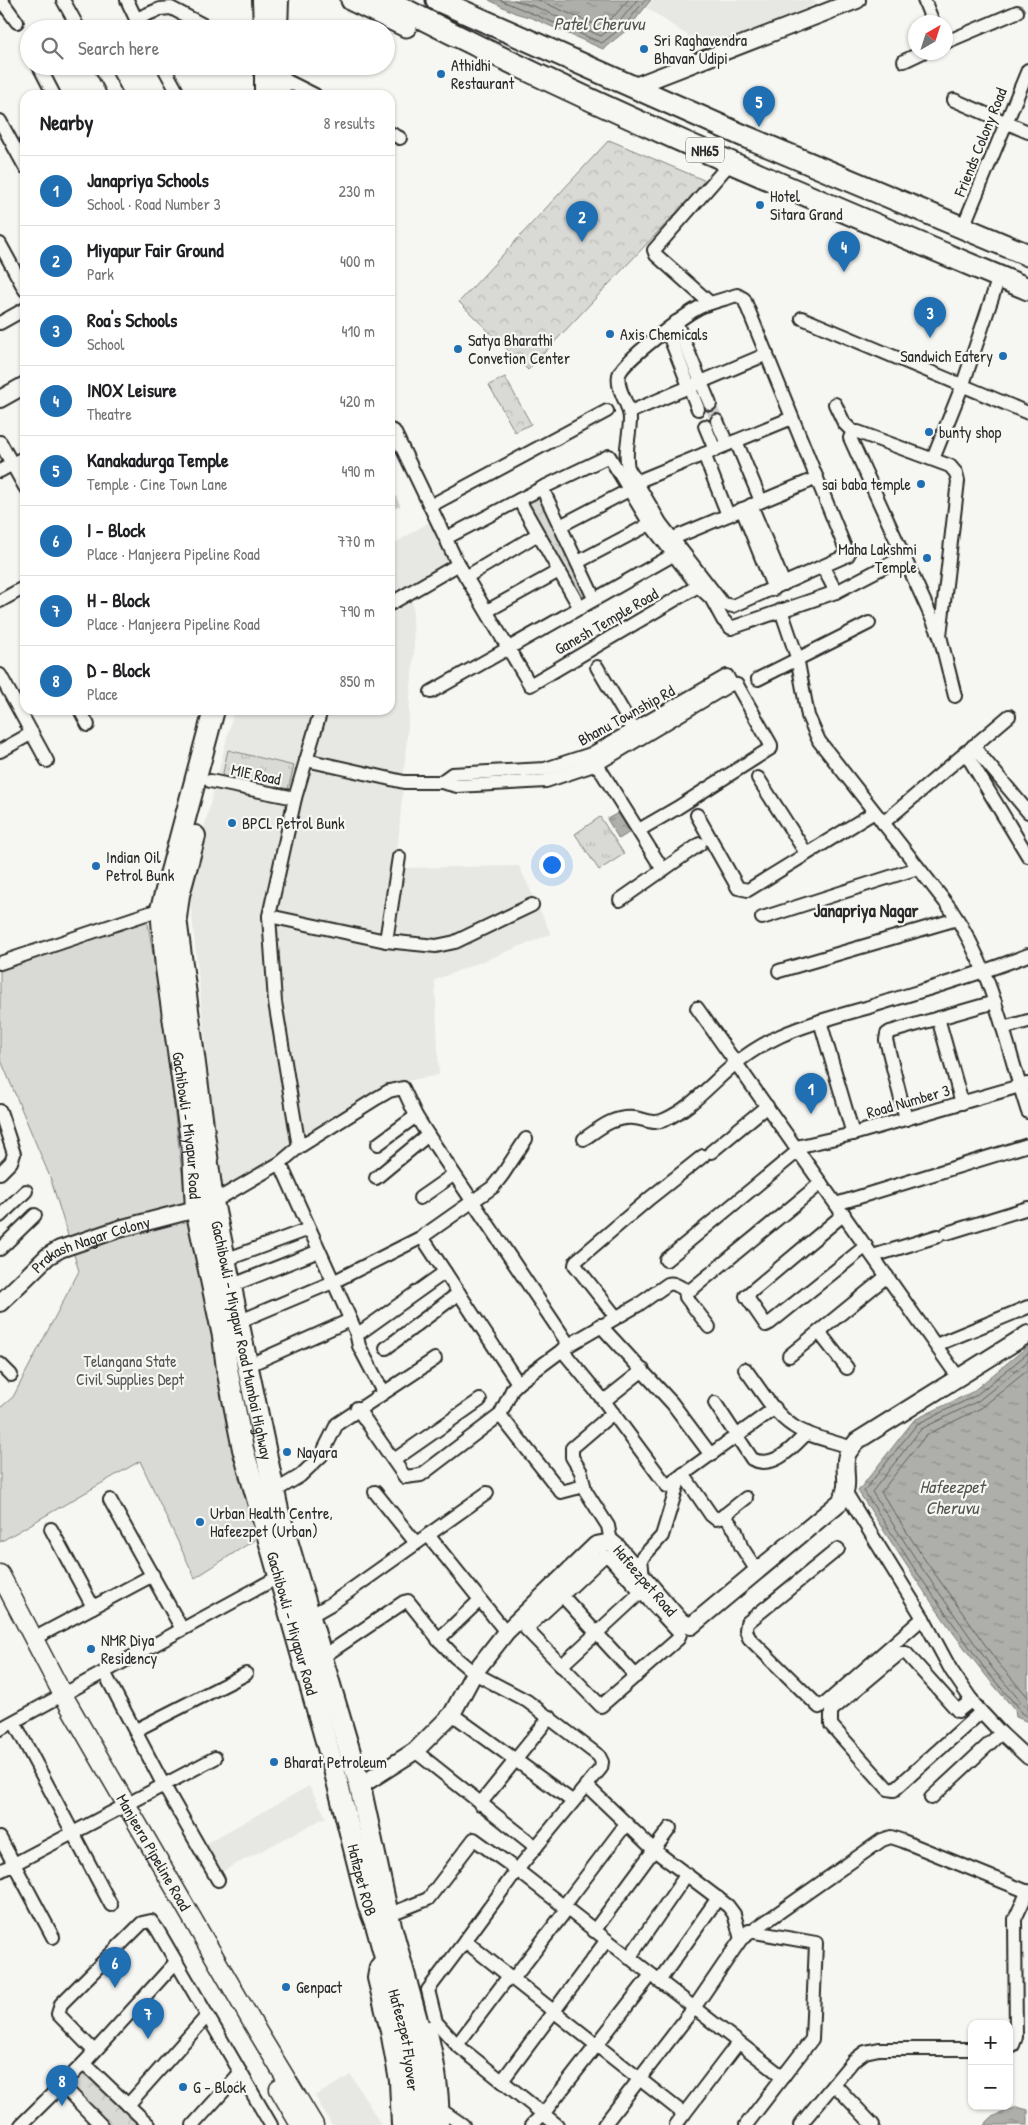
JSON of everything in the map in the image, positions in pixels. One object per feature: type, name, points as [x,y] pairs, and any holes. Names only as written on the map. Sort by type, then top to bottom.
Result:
[{"type":"highway","points":[[352,0],[394,20]]},
{"type":"highway","name":"NH65","points":[[386,0],[467,42],[731,162],[1028,290]]},
{"type":"highway","name":"NH65","points":[[437,0],[538,46],[636,86],[744,136],[1028,255]]},
{"type":"highway","points":[[395,21],[419,32],[467,42]]},
{"type":"main road","points":[[263,0],[264,20]]},
{"type":"main road","points":[[277,20],[278,0]]},
{"type":"main road","points":[[268,90],[276,76]]},
{"type":"main road","name":"Gachibowli - Miyapur Road","points":[[213,715],[161,909],[166,968],[196,1129],[204,1206],[222,1289],[244,1449],[342,1801]]},
{"type":"main road","points":[[196,1129],[176,918],[179,895],[227,715]]},
{"type":"main road","name":"Gachibowli - Miyapur Road Mumbai Highway","points":[[204,1206],[225,1260],[222,1289],[238,1320],[278,1510],[310,1616],[320,1658],[360,1786],[388,1915],[395,1967]]},
{"type":"main road","name":"Manjeera Pipeline Road","points":[[0,1574],[60,1697]]},
{"type":"main road","name":"Manjeera Pipeline Road","points":[[0,1592],[270,2063],[300,2125]]},
{"type":"main road","name":"Hafizpet ROB","points":[[342,1801],[368,1904],[395,1967]]},
{"type":"main road","name":"Hafeezpet Flyover","points":[[395,1967],[421,2035],[428,2083],[437,2120]]},
{"type":"main road","name":"Hafeezpet Flyover","points":[[395,1967],[413,2084],[415,2125]]},
{"type":"main road","name":"Manjeera Pipeline Road","points":[[270,2063],[314,2125]]},
{"type":"street","points":[[1,0],[17,22]]},
{"type":"street","points":[[63,0],[74,20]]},
{"type":"street","points":[[127,0],[137,20]]},
{"type":"street","points":[[636,86],[857,0]]},
{"type":"street","points":[[924,0],[930,15]]},
{"type":"street","points":[[145,20],[160,9],[171,8],[194,20]]},
{"type":"street","points":[[953,39],[1017,12]]},
{"type":"street","points":[[904,61],[908,59]]},
{"type":"street","name":"Friends Colony Road","points":[[963,227],[1028,70]]},
{"type":"street","points":[[44,75],[51,90]]},
{"type":"street","points":[[105,75],[113,90]]},
{"type":"street","points":[[168,75],[176,90]]},
{"type":"street","points":[[276,76],[305,90]]},
{"type":"street","points":[[954,100],[1028,132]]},
{"type":"street","points":[[0,121],[20,158]]},
{"type":"street","points":[[710,303],[656,255],[654,250],[657,244],[731,162]]},
{"type":"street","points":[[0,244],[20,281]]},
{"type":"street","points":[[932,459],[963,384],[999,277]]},
{"type":"street","points":[[446,538],[542,488],[609,456],[633,486],[671,539],[723,604],[733,606],[848,555],[767,354],[741,296],[737,295],[699,308],[671,326],[626,363],[619,374],[619,386],[630,412],[626,457],[628,468],[633,486],[650,524],[698,586],[711,598],[723,620],[731,628],[836,592],[905,556]]},
{"type":"street","points":[[0,323],[20,312]]},
{"type":"street","points":[[802,318],[963,384],[1028,413]]},
{"type":"street","points":[[671,326],[704,406]]},
{"type":"street","points":[[630,412],[767,354]]},
{"type":"street","points":[[0,399],[20,388]]},
{"type":"street","points":[[835,404],[844,423],[853,432],[858,432],[950,466],[956,473],[958,481],[940,636]]},
{"type":"street","points":[[430,506],[607,411]]},
{"type":"street","points":[[560,526],[633,486],[720,447],[792,418]]},
{"type":"street","points":[[711,423],[720,447],[751,505],[779,586]]},
{"type":"street","points":[[853,432],[850,438],[940,636],[956,696]]},
{"type":"street","points":[[395,433],[459,564],[508,648]]},
{"type":"street","points":[[0,442],[20,478]]},
{"type":"street","points":[[720,447],[728,515]]},
{"type":"street","points":[[0,472],[20,460]]},
{"type":"street","points":[[671,539],[816,478]]},
{"type":"street","points":[[542,488],[594,598]]},
{"type":"street","points":[[519,500],[580,608]]},
{"type":"street","points":[[578,562],[650,524]]},
{"type":"street","points":[[466,577],[538,534]]},
{"type":"street","points":[[431,692],[673,555]]},
{"type":"street","points":[[395,601],[459,564]]},
{"type":"street","points":[[823,567],[836,592]]},
{"type":"street","points":[[487,612],[559,571]]},
{"type":"street","name":"Ganesh Temple Road","points":[[508,648],[530,685],[698,586]]},
{"type":"street","points":[[0,601],[20,593]]},
{"type":"street","points":[[781,610],[797,659],[808,716],[819,741],[968,935],[985,972],[1024,1085],[1028,1112]]},
{"type":"street","points":[[758,679],[870,623]]},
{"type":"street","points":[[598,667],[634,730]]},
{"type":"street","name":"Bhanu Township Rd","points":[[306,760],[404,782],[440,782],[457,786],[546,780],[594,759],[731,684],[727,676],[634,730],[594,759]]},
{"type":"street","points":[[2,682],[20,713]]},
{"type":"street","points":[[639,830],[771,748],[737,685],[731,684]]},
{"type":"street","points":[[21,715],[47,761]]},
{"type":"street","points":[[83,715],[88,725]]},
{"type":"street","points":[[298,1147],[275,1002],[269,916],[295,798],[319,715]]},
{"type":"street","points":[[882,824],[1009,716]]},
{"type":"street","points":[[0,751],[32,733]]},
{"type":"street","points":[[969,749],[1028,812]]},
{"type":"street","points":[[969,749],[1028,855]]},
{"type":"street","name":"Bhanu Township Rd","points":[[594,759],[663,870]]},
{"type":"street","points":[[758,778],[806,853]]},
{"type":"street","name":"MIE Road","points":[[210,781],[295,798]]},
{"type":"street","points":[[697,815],[738,888],[748,890],[873,813]]},
{"type":"street","points":[[620,900],[700,844]]},
{"type":"street","points":[[386,941],[399,857]]},
{"type":"street","points":[[762,918],[918,868]]},
{"type":"street","points":[[269,916],[386,941],[436,946],[455,942],[532,905]]},
{"type":"street","points":[[0,964],[161,909]]},
{"type":"street","points":[[779,971],[957,919]]},
{"type":"street","points":[[584,1139],[607,1122],[620,1118],[636,1118],[650,1122],[661,1121],[689,1105],[736,1063],[779,1036],[985,972],[1028,955]]},
{"type":"street","points":[[906,1119],[886,1040],[887,1034],[995,1002]]},
{"type":"street","points":[[697,1008],[958,1377]]},
{"type":"street","points":[[938,1018],[962,1103]]},
{"type":"street","points":[[1003,1028],[1028,1021]]},
{"type":"street","points":[[820,1022],[853,1134]]},
{"type":"street","name":"Road Number 3","points":[[797,1149],[1024,1085]]},
{"type":"street","points":[[204,1206],[280,1163],[298,1147],[377,1098],[403,1088],[416,1116],[453,1175],[566,1347],[667,1486],[775,1408]]},
{"type":"street","points":[[616,1317],[575,1264],[576,1261],[650,1198],[767,1106]]},
{"type":"street","points":[[0,1111],[14,1154],[11,1162],[0,1173]]},
{"type":"street","points":[[378,1144],[416,1116]]},
{"type":"street","points":[[376,1178],[428,1135]]},
{"type":"street","points":[[238,1320],[245,1319],[334,1282],[422,1237],[493,1187],[526,1139]]},
{"type":"street","points":[[1028,1145],[840,1209],[746,1296],[766,1325],[870,1251],[942,1234],[1028,1208]]},
{"type":"street","points":[[666,1260],[797,1149]]},
{"type":"street","points":[[280,1163],[356,1332],[359,1346],[383,1392]]},
{"type":"street","points":[[420,1198],[453,1175]]},
{"type":"street","points":[[357,1408],[405,1476],[421,1475],[500,1415],[518,1383],[566,1347],[668,1284],[674,1283],[685,1290],[692,1289],[821,1183]]},
{"type":"street","points":[[0,1216],[26,1191]]},
{"type":"street","name":"Prakash Nagar Colony","points":[[0,1303],[48,1256],[60,1249],[118,1229],[204,1206]]},
{"type":"street","points":[[0,1249],[35,1215]]},
{"type":"street","points":[[225,1260],[309,1230]]},
{"type":"street","points":[[422,1237],[518,1383]]},
{"type":"street","points":[[222,1289],[319,1250]]},
{"type":"street","points":[[356,1332],[361,1332],[445,1272]]},
{"type":"street","points":[[789,1356],[887,1276]]},
{"type":"street","points":[[685,1290],[686,1297],[709,1327]]},
{"type":"street","points":[[386,1348],[459,1293]]},
{"type":"street","points":[[936,1345],[1028,1307]]},
{"type":"street","points":[[247,1366],[350,1320]]},
{"type":"street","points":[[600,1326],[672,1403],[711,1455]]},
{"type":"street","points":[[819,1332],[847,1368]]},
{"type":"street","points":[[1028,1334],[857,1441],[848,1454],[846,1493],[924,1618],[952,1670],[972,1700],[1001,1733],[1028,1758]]},
{"type":"street","points":[[275,1491],[300,1476],[321,1456],[337,1424],[357,1408],[435,1359]]},
{"type":"street","points":[[0,1364],[11,1375]]},
{"type":"street","points":[[745,1369],[775,1408],[793,1426],[807,1433],[852,1448]]},
{"type":"street","points":[[604,1401],[643,1370]]},
{"type":"street","points":[[394,1460],[480,1400]]},
{"type":"street","points":[[715,1403],[752,1459],[760,1463],[775,1460],[807,1433]]},
{"type":"street","points":[[611,1542],[608,1526],[584,1486],[581,1472],[572,1457],[572,1448],[613,1413]]},
{"type":"street","points":[[500,1415],[562,1492],[584,1486]]},
{"type":"street","points":[[682,1476],[716,1519],[746,1498]]},
{"type":"street","points":[[561,1666],[596,1634],[642,1584],[641,1559],[662,1536],[682,1476]]},
{"type":"street","points":[[374,1492],[416,1543]]},
{"type":"street","points":[[310,1616],[331,1604],[487,1493]]},
{"type":"street","name":"Hafeezpet Road","points":[[360,1786],[416,1751],[452,1714],[474,1673],[506,1632],[598,1553],[605,1542],[611,1542],[617,1546],[642,1584],[681,1622],[690,1626],[840,1502],[846,1493]]},
{"type":"street","points":[[110,1500],[182,1630]]},
{"type":"street","points":[[724,1515],[736,1531],[741,1546],[757,1571]]},
{"type":"street","points":[[51,1529],[93,1607]]},
{"type":"street","points":[[428,1535],[506,1632]]},
{"type":"street","points":[[838,1549],[747,1623],[746,1630],[749,1638],[819,1707],[924,1618]]},
{"type":"street","points":[[598,1553],[609,1557],[642,1584],[680,1634],[678,1639],[636,1676],[601,1706],[526,1629],[557,1590],[636,1676]]},
{"type":"street","points":[[33,1640],[152,1575]]},
{"type":"street","points":[[0,1730],[280,1576]]},
{"type":"street","points":[[438,1640],[480,1600]]},
{"type":"street","points":[[320,1658],[408,1601],[438,1640],[474,1673],[527,1701],[599,1756],[602,1762],[601,1768],[517,1870],[428,1990],[436,2022],[457,2045],[556,2125]]},
{"type":"street","points":[[972,1700],[958,1711],[906,1653],[900,1653],[832,1711],[831,1725],[888,1789],[894,1790],[981,1712]]},
{"type":"street","points":[[104,1672],[163,1784],[218,1880]]},
{"type":"street","points":[[136,1730],[246,1674]]},
{"type":"street","points":[[452,1714],[514,1761],[572,1801]]},
{"type":"street","points":[[480,1804],[550,1717]]},
{"type":"street","points":[[14,1722],[111,1905]]},
{"type":"street","points":[[930,1798],[1001,1733]]},
{"type":"street","points":[[416,1751],[480,1804],[536,1846]]},
{"type":"street","points":[[0,1871],[215,1758]]},
{"type":"street","points":[[586,1785],[654,1850],[718,1898],[734,1914],[745,1935]]},
{"type":"street","points":[[457,2045],[565,1908],[626,1824]]},
{"type":"street","points":[[594,1931],[670,1828]]},
{"type":"street","points":[[604,2125],[694,2008],[745,1935],[882,1840],[892,1837],[1028,1892],[1014,1919],[1016,2037],[1013,2045]]},
{"type":"street","points":[[0,1838],[53,1937]]},
{"type":"street","points":[[388,1915],[428,1899],[474,1839],[517,1870],[783,2077]]},
{"type":"street","points":[[629,1958],[687,1874]]},
{"type":"street","points":[[532,2125],[543,2114],[597,2045],[655,1979],[718,1898]]},
{"type":"street","points":[[94,2051],[58,2014],[61,2004],[142,1923],[151,1922],[271,2125]]},
{"type":"street","points":[[745,1935],[816,1943],[812,2039],[746,2125]]},
{"type":"street","points":[[464,1941],[684,2114]]},
{"type":"street","points":[[502,2081],[606,1941]]},
{"type":"street","points":[[21,2125],[84,2063],[176,1962]]},
{"type":"street","points":[[395,1967],[378,1967],[376,1978],[389,2031],[398,2081],[400,2125]]},
{"type":"street","points":[[128,2105],[207,2016]]},
{"type":"street","points":[[676,2125],[738,2043]]},
{"type":"street","points":[[800,2125],[853,2061],[866,2052],[879,2049],[968,2049]]},
{"type":"street","points":[[84,2063],[149,2125]]},
{"type":"street","points":[[193,2125],[240,2073]]},
{"type":"street","points":[[834,2084],[868,2123]]},
{"type":"street","points":[[62,2085],[98,2124]]},
{"type":"street","points":[[437,2120],[463,2125]]},
{"type":"shaded area","points":[[653,0],[811,0],[817,3],[709,50],[647,8]]},
{"type":"shaded area","points":[[436,518],[456,560],[412,585],[414,652],[396,868],[519,866],[551,934],[435,980],[439,1075],[392,1084],[222,1197],[189,888],[233,715],[395,715],[395,543]]},
{"type":"shaded area","points":[[309,1786],[326,1817],[221,1872],[205,1844]]},
{"type":"shaded area","points":[[351,2075],[381,2125],[332,2125],[315,2096]]},
{"type":"green space","points":[[609,140],[706,181],[528,370],[459,302]]},
{"type":"green space","points":[[505,377],[531,424],[515,432],[489,385]]},
{"type":"green space","points":[[542,488],[594,598],[580,608],[519,500]]},
{"type":"green space","points":[[228,750],[294,766],[287,793],[222,777]]},
{"type":"green space","points":[[600,817],[624,854],[599,870],[575,834]]},
{"type":"green space","name":"Telangana State Civil Supplies Dept","points":[[147,918],[162,1008],[185,1197],[259,1537],[195,1578],[140,1461],[0,1542],[0,1408],[13,1397],[79,1271],[50,1177],[0,1058],[0,971]]},
{"type":"green space","points":[[85,2071],[142,2125],[107,2125],[69,2088]]},
{"type":"water","name":"Patel Cheruvu","points":[[489,0],[651,0],[628,29],[603,49],[532,18],[515,13]]},
{"type":"water","points":[[618,813],[630,832],[619,839],[607,819]]},
{"type":"water","name":"Hafeezpet Cheruvu","points":[[1028,1346],[1028,1722],[1016,1717],[1015,1710],[952,1631],[913,1576],[858,1491],[914,1420],[972,1392]]},
{"type":"water","points":[[1017,2107],[1028,2110],[1028,2125],[984,2125],[992,2117]]},
{"type":"tunnel","points":[[710,404],[717,421]]},
{"type":"place","name":"Sri Raghavendra Bhavan Udipi","points":[[644,49]]},
{"type":"place","name":"Athidhi Restaurant","points":[[441,74]]},
{"type":"place","name":"Kanakadurga Temple","points":[[759,127]]},
{"type":"place","name":"Hotel Sitara Grand","points":[[760,205]]},
{"type":"place","name":"Miyapur Fair Ground","points":[[582,242]]},
{"type":"place","name":"INOX Leisure","points":[[844,272]]},
{"type":"place","name":"Axis Chemicals","points":[[610,334]]},
{"type":"place","name":"Roa's Schools","points":[[930,338]]},
{"type":"place","name":"Satya Bharathi Convetion Center","points":[[458,349]]},
{"type":"place","name":"Sandwich Eatery","points":[[1003,356]]},
{"type":"place","name":"bunty shop","points":[[929,432]]},
{"type":"place","name":"sai baba temple","points":[[921,484]]},
{"type":"place","name":"Maha Lakshmi Temple","points":[[927,558]]},
{"type":"place","name":"BPCL Petrol Bunk","points":[[232,823]]},
{"type":"place","name":"Indian Oil Petrol Bunk","points":[[96,866]]},
{"type":"place","name":"Janapriya Schools","points":[[811,1114]]},
{"type":"place","name":"Nayara","points":[[287,1452]]},
{"type":"place","name":"Urban Health Centre, Hafeezpet (Urban)","points":[[200,1522]]},
{"type":"place","name":"NMR Diya Residency","points":[[91,1649]]},
{"type":"place","name":"Bharat Petroleum","points":[[274,1762]]},
{"type":"place","name":"Genpact","points":[[286,1987]]},
{"type":"place","name":"I - Block","points":[[115,1988]]},
{"type":"place","name":"H - Block","points":[[148,2039]]},
{"type":"place","name":"G - Block","points":[[183,2087]]},
{"type":"place","name":"D - Block","points":[[62,2106]]},
{"type":"district","name":"Janapriya Nagar","points":[[866,910]]}]
